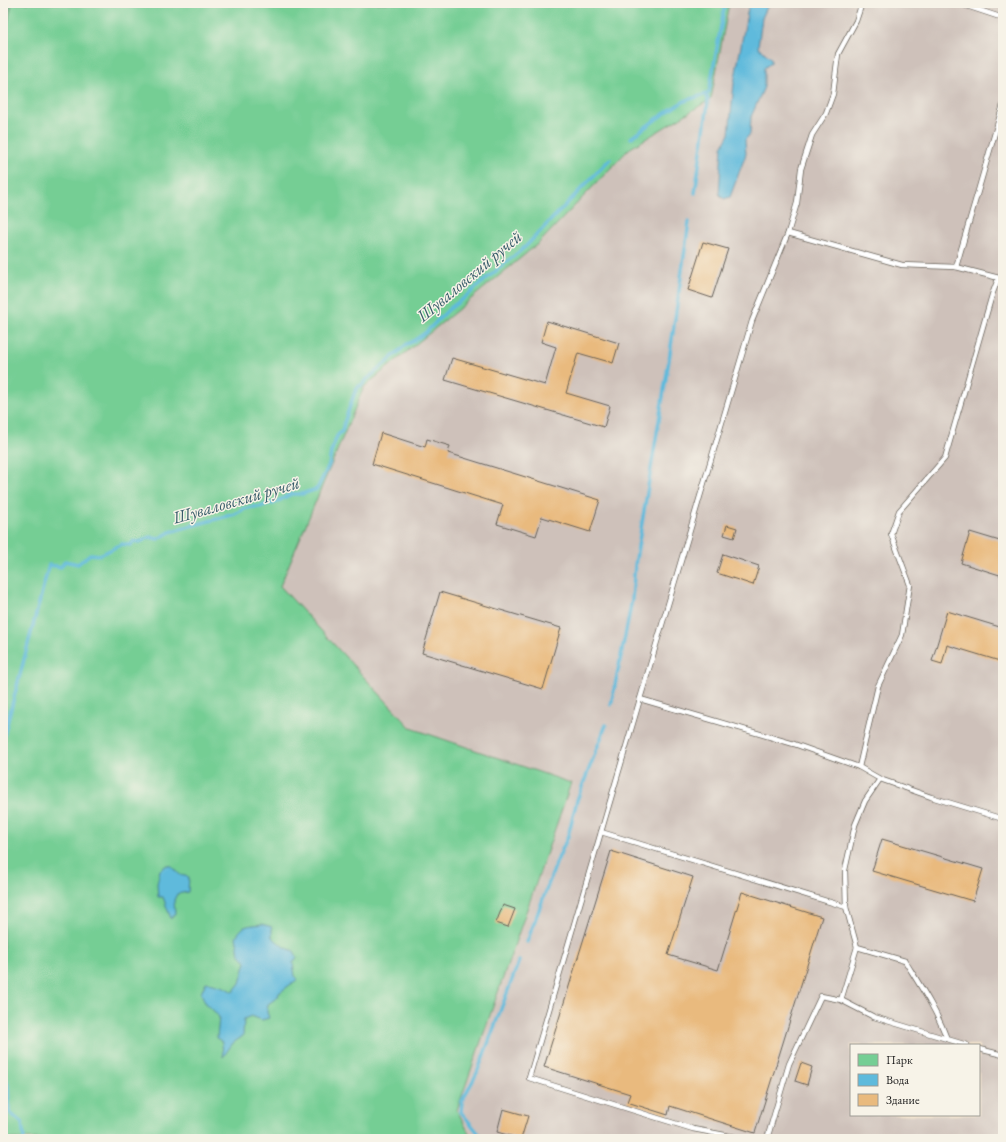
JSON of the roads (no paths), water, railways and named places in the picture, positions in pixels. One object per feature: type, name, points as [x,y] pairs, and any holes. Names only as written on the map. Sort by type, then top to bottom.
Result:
[{"type":"lane","points":[[746,1139],[693,1129],[529,1078],[752,321],[788,233],[797,203],[801,169],[812,135],[826,113],[833,94],[838,54],[856,21],[862,3]]},
{"type":"lane","points":[[958,3],[1003,18]]},
{"type":"lane","points":[[956,267],[1003,105]]},
{"type":"lane","points":[[788,233],[902,265],[956,267],[1000,279],[992,295],[944,458],[899,511],[891,534],[910,585],[902,635],[878,686],[859,767]]},
{"type":"lane","points":[[640,699],[794,744],[859,767],[880,779],[931,797],[1003,819]]},
{"type":"lane","points":[[841,1000],[857,947],[846,907],[845,870],[855,825],[866,801],[880,779]]},
{"type":"lane","points":[[602,832],[846,907]]},
{"type":"lane","points":[[857,947],[906,961],[934,1007],[948,1039]]},
{"type":"lane","points":[[766,1139],[789,1064],[821,996],[841,1000],[874,1017],[964,1044]]},
{"type":"lane","points":[[980,1049],[1003,1055]]},
{"type":"water","points":[[749,3],[769,3],[762,18],[758,47],[771,58],[771,63],[764,68],[764,87],[751,117],[750,134],[745,140],[746,154],[730,197],[724,199],[719,194],[722,147],[729,134],[734,83]]},
{"type":"water","points":[[167,865],[172,866],[180,875],[189,877],[188,892],[177,894],[174,900],[175,913],[171,919],[163,897],[158,897],[157,884],[160,870]]},
{"type":"water","points":[[262,924],[272,927],[272,937],[284,947],[294,951],[297,957],[293,963],[295,976],[298,979],[279,993],[278,997],[268,1004],[267,1012],[269,1018],[262,1020],[251,1016],[244,1019],[243,1036],[233,1043],[223,1057],[222,1042],[217,1038],[219,1017],[206,1005],[201,993],[206,982],[224,987],[233,992],[240,983],[246,962],[239,953],[236,937],[244,928]]},
{"type":"waterway","points":[[631,138],[686,100],[707,94],[709,92],[725,3]]},
{"type":"waterway","points":[[695,193],[707,110],[708,99],[706,95]]},
{"type":"waterway","name":"Шуваловский ручей","points":[[3,739],[49,565],[61,567],[65,561],[78,564],[90,554],[100,555],[122,544],[130,545],[134,541],[140,542],[150,537],[158,539],[170,532],[235,514],[244,509],[260,507],[270,503],[273,504],[291,494],[302,494],[317,489],[329,465],[331,452],[337,436],[342,431],[355,392],[359,386],[362,385],[407,344],[425,333],[449,309],[526,246],[610,159]]},
{"type":"waterway","points":[[611,705],[632,599],[635,565],[669,360],[689,222]]},
{"type":"waterway","points":[[527,942],[557,861],[568,836],[577,800],[606,725]]},
{"type":"waterway","points":[[478,1139],[479,1134],[461,1112],[462,1101],[477,1073],[519,961]]},
{"type":"waterway","name":"Шуваловский ручей","points":[[3,1064],[8,1086],[9,1112],[22,1123],[24,1139]]}]
